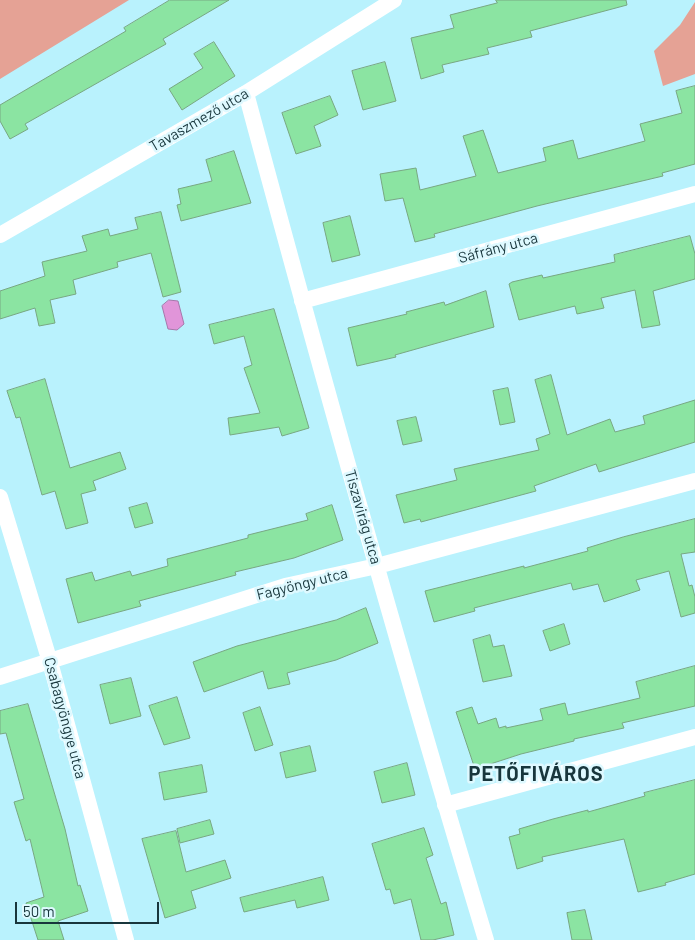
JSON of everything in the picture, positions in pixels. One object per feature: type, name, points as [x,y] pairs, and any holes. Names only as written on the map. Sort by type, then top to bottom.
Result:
[{"type":"street","name":"Tavaszmező utca","points":[[0,236],[246,93],[394,0]]},
{"type":"street","name":"Tiszavirág utca","points":[[246,93],[302,301],[377,566],[445,805],[486,940]]},
{"type":"street","name":"Sáfrány utca","points":[[302,301],[695,194]]},
{"type":"street","name":"Fagyöngy utca","points":[[0,677],[285,586],[377,566],[695,481]]},
{"type":"street","name":"Csabagyöngye utca","points":[[0,496],[50,662],[126,940]]},
{"type":"street","points":[[445,805],[695,737]]},
{"type":"shaded area","points":[[0,0],[129,0],[0,79]]},
{"type":"shaded area","points":[[695,2],[695,74],[663,86],[654,51],[680,25]]},
{"type":"shaded area","points":[[169,300],[178,301],[184,324],[177,330],[168,329],[162,306]]},
{"type":"building","points":[[170,0],[229,0],[163,39],[166,44],[25,124],[28,129],[10,139],[0,121],[0,105],[126,31],[124,28]]},
{"type":"building","points":[[496,0],[626,0],[627,5],[530,31],[532,37],[487,48],[489,54],[442,65],[444,72],[421,79],[411,38],[454,28],[450,15],[497,3]]},
{"type":"building","points":[[214,42],[235,76],[182,110],[169,89],[203,68],[194,54]]},
{"type":"building","points":[[385,62],[396,101],[363,110],[352,71]]},
{"type":"building","points":[[695,86],[695,164],[662,173],[663,176],[537,206],[434,234],[435,237],[415,242],[403,198],[385,201],[380,174],[416,168],[420,190],[476,176],[463,136],[483,130],[498,173],[546,161],[543,148],[573,140],[578,159],[645,141],[640,124],[682,113],[676,91]]},
{"type":"building","points":[[330,96],[338,115],[314,126],[321,146],[296,154],[282,113]]},
{"type":"building","points":[[234,151],[251,203],[181,221],[177,205],[181,204],[178,189],[212,181],[206,160]]},
{"type":"building","points":[[161,212],[181,292],[163,297],[151,253],[117,262],[118,267],[73,280],[76,294],[50,300],[55,323],[39,326],[35,308],[0,319],[0,291],[45,276],[42,262],[87,251],[82,236],[108,229],[110,236],[138,229],[135,218]]},
{"type":"building","points":[[350,216],[360,255],[332,262],[323,223]]},
{"type":"building","points":[[690,236],[695,254],[695,279],[653,291],[660,325],[642,328],[635,290],[601,298],[604,308],[577,314],[575,306],[519,320],[509,284],[512,282],[542,275],[543,278],[615,262],[614,255]]},
{"type":"building","points":[[486,291],[494,327],[395,355],[396,357],[357,366],[348,328],[407,314],[406,312],[444,302],[445,305]]},
{"type":"building","points":[[274,309],[309,428],[282,436],[279,427],[230,435],[228,418],[260,413],[244,368],[252,365],[244,336],[214,344],[209,325]]},
{"type":"building","points":[[551,375],[567,435],[610,419],[615,432],[645,424],[643,416],[695,400],[695,442],[599,472],[596,464],[534,486],[536,491],[421,522],[420,519],[404,523],[396,495],[457,480],[454,469],[539,450],[536,439],[550,434],[535,380]]},
{"type":"building","points":[[45,379],[70,468],[120,452],[126,469],[93,481],[96,490],[81,494],[88,523],[66,529],[55,491],[42,495],[20,417],[16,418],[7,391]]},
{"type":"building","points":[[508,388],[515,422],[500,425],[493,391]]},
{"type":"building","points":[[416,417],[422,441],[403,445],[397,421]]},
{"type":"building","points":[[147,503],[153,523],[135,528],[129,508]]},
{"type":"building","points":[[332,505],[343,540],[294,558],[235,572],[236,575],[139,601],[141,606],[78,623],[66,579],[92,572],[95,581],[130,571],[132,576],[168,566],[167,559],[248,538],[248,535],[308,520],[306,514]]},
{"type":"building","points":[[695,519],[695,552],[681,554],[689,586],[692,585],[695,597],[695,613],[681,617],[669,571],[636,580],[640,590],[604,602],[598,584],[573,590],[571,583],[474,608],[475,611],[434,622],[425,591],[588,551],[587,548],[623,537]]},
{"type":"building","points":[[366,608],[378,643],[336,660],[287,673],[290,684],[268,689],[263,671],[204,692],[193,662],[237,646],[336,620]]},
{"type":"building","points":[[564,624],[570,644],[550,651],[543,631]]},
{"type":"building","points":[[490,635],[493,647],[504,645],[512,676],[483,682],[473,640]]},
{"type":"building","points":[[695,666],[695,706],[622,723],[624,728],[574,739],[574,741],[521,754],[475,769],[456,712],[472,707],[478,724],[496,718],[499,728],[506,726],[506,728],[543,720],[540,709],[565,703],[568,715],[640,698],[636,682]]},
{"type":"building","points":[[131,678],[141,716],[110,724],[100,685]]},
{"type":"building","points":[[177,697],[190,738],[164,745],[149,706]]},
{"type":"building","points":[[28,704],[65,829],[78,886],[80,885],[88,911],[58,921],[64,940],[38,940],[26,903],[44,897],[30,839],[26,841],[14,802],[24,799],[6,733],[0,734],[0,711]]},
{"type":"building","points":[[260,707],[273,745],[255,751],[243,713]]},
{"type":"building","points":[[310,746],[316,771],[286,778],[280,753]]},
{"type":"building","points":[[407,763],[415,795],[382,803],[374,772]]},
{"type":"building","points":[[202,765],[207,792],[164,800],[159,773]]},
{"type":"building","points":[[695,780],[695,874],[665,883],[666,885],[638,892],[624,839],[542,857],[543,861],[517,869],[509,837],[520,834],[519,829],[588,810],[588,812],[645,796],[644,793]]},
{"type":"building","points":[[210,820],[214,834],[180,843],[177,829]]},
{"type":"building","points":[[424,828],[433,855],[426,858],[441,904],[446,902],[454,935],[433,940],[421,940],[411,899],[394,904],[390,889],[386,890],[372,844]]},
{"type":"building","points":[[176,831],[186,872],[225,860],[231,878],[191,891],[196,908],[165,918],[142,839]]},
{"type":"building","points":[[323,877],[329,900],[297,908],[295,900],[244,912],[240,898]]},
{"type":"building","points":[[585,910],[592,940],[572,940],[567,913]]},
{"type":"district","name":"PETŐFIVÁROS","points":[[536,774]]}]
